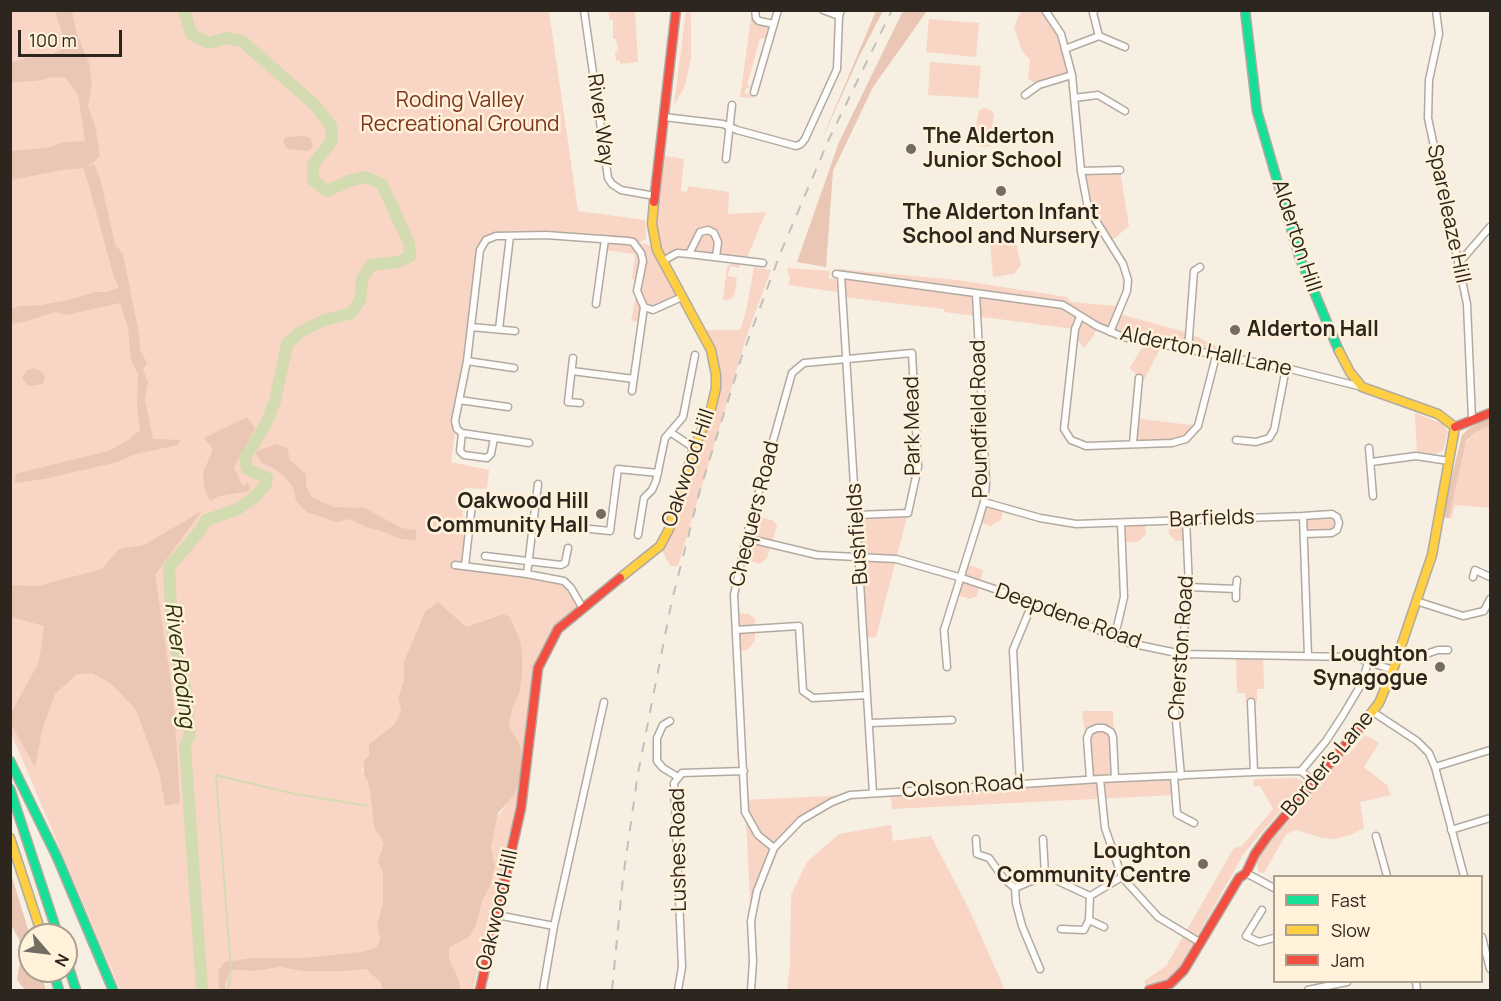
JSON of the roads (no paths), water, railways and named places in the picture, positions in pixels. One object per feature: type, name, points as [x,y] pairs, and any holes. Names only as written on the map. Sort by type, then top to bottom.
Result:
[{"type":"main road","name":"Oakwood Hill","points":[[480,990],[521,807],[538,668],[558,629],[660,546],[669,529],[694,448],[711,409],[716,388],[711,351],[663,261],[653,236],[655,196],[676,10]]},
{"type":"main road","name":"Alderton Hill","points":[[1245,10],[1257,111],[1299,256],[1332,338],[1350,372],[1362,387]]},
{"type":"main road","points":[[1362,387],[1437,414],[1448,420],[1455,428],[1491,413]]},
{"type":"main road","name":"Border's Lane","points":[[1149,990],[1170,984],[1184,970],[1239,878],[1246,873],[1267,837],[1373,712],[1394,670],[1432,555],[1455,428]]},
{"type":"main road","points":[[10,760],[57,857],[113,990]]},
{"type":"main road","points":[[10,789],[54,923]]},
{"type":"main road","points":[[10,838],[38,923]]},
{"type":"street","name":"River Way","points":[[584,10],[608,178],[621,190],[655,196]]},
{"type":"street","points":[[755,10],[759,21],[774,24]]},
{"type":"street","points":[[754,92],[778,10]]},
{"type":"street","points":[[664,117],[723,124],[795,146],[801,144],[837,69],[840,13],[823,10]]},
{"type":"street","points":[[1045,10],[1061,34],[1072,75],[1081,171],[1088,208],[1123,264],[1128,280],[1127,291],[1110,332]]},
{"type":"street","points":[[1095,10],[1093,13],[1099,36]]},
{"type":"street","name":"Spareleaze Hill","points":[[1436,10],[1438,34],[1429,80],[1428,118],[1467,304],[1472,419]]},
{"type":"street","points":[[1065,49],[1099,36],[1125,46]]},
{"type":"street","points":[[1025,94],[1039,85],[1072,75]]},
{"type":"street","points":[[1074,98],[1098,95],[1125,111]]},
{"type":"street","points":[[726,159],[732,105]]},
{"type":"street","points":[[1081,171],[1120,170]]},
{"type":"street","points":[[1458,264],[1491,227]]},
{"type":"street","points":[[689,254],[700,232],[708,230],[714,233],[718,242],[716,257]]},
{"type":"street","points":[[529,443],[462,433],[457,429],[455,421],[467,361],[480,250],[486,240],[496,236],[546,235],[633,242],[641,253],[643,261],[637,291],[644,307],[632,391]]},
{"type":"street","points":[[499,329],[510,236]]},
{"type":"street","points":[[596,304],[605,239]]},
{"type":"street","points":[[663,261],[676,254],[689,254],[763,263]]},
{"type":"street","points":[[1188,350],[1194,271],[1200,267]]},
{"type":"street","name":"Alderton Hall Lane","points":[[838,274],[1063,305],[1123,337],[1286,368],[1362,387]]},
{"type":"street","name":"Bushfields","points":[[838,274],[857,515],[873,793]]},
{"type":"street","name":"Poundfield Road","points":[[947,667],[944,630],[984,502],[986,483],[976,294]]},
{"type":"street","points":[[644,307],[653,310],[682,297]]},
{"type":"street","points":[[1080,316],[1075,329],[1064,429],[1071,440],[1086,446],[1172,443],[1186,439],[1198,426],[1216,356]]},
{"type":"street","points":[[471,327],[515,331]]},
{"type":"street","name":"Park Mead","points":[[846,359],[912,353],[918,467],[908,513],[857,515]]},
{"type":"street","points":[[638,535],[644,498],[652,490],[658,473],[665,438],[683,417],[695,355]]},
{"type":"street","points":[[573,358],[568,402],[580,404]]},
{"type":"street","name":"Chequers Road","points":[[774,848],[758,835],[745,812],[734,595],[746,538],[792,373],[804,363],[846,359]]},
{"type":"street","points":[[467,361],[514,368]]},
{"type":"street","points":[[1236,440],[1256,442],[1269,438],[1274,430],[1286,368]]},
{"type":"street","points":[[572,371],[634,379]]},
{"type":"street","points":[[1133,443],[1139,378]]},
{"type":"street","points":[[459,400],[508,407]]},
{"type":"street","points":[[670,432],[694,448]]},
{"type":"street","points":[[462,433],[460,451],[464,455],[487,458],[491,454],[494,438]]},
{"type":"street","points":[[1370,448],[1373,496]]},
{"type":"street","points":[[1371,462],[1416,456],[1449,461]]},
{"type":"street","points":[[561,526],[610,531],[618,469],[658,473]]},
{"type":"street","points":[[527,574],[538,484]]},
{"type":"street","name":"Barfields","points":[[984,502],[1040,518],[1076,524],[1332,514],[1337,517],[1339,523],[1337,530],[1332,533],[1304,534]]},
{"type":"street","points":[[465,566],[473,504]]},
{"type":"street","points":[[1303,516],[1308,656]]},
{"type":"street","name":"Cherston Road","points":[[1186,519],[1189,587],[1175,710],[1177,814],[1194,823]]},
{"type":"street","points":[[1117,627],[1124,597],[1121,523]]},
{"type":"street","name":"Deepdene Road","points":[[746,538],[817,555],[896,559],[1033,602],[1129,643],[1182,654],[1354,657],[1394,670]]},
{"type":"street","points":[[485,556],[561,565],[565,563],[568,548]]},
{"type":"street","points":[[1471,563],[1474,573],[1491,577]]},
{"type":"street","points":[[455,565],[564,581],[571,588],[582,608]]},
{"type":"street","points":[[1236,598],[1237,580]]},
{"type":"street","points":[[1189,587],[1236,590]]},
{"type":"street","points":[[1416,601],[1463,616],[1484,611],[1491,599]]},
{"type":"street","points":[[1020,783],[1013,650],[1033,602]]},
{"type":"street","points":[[736,630],[799,626],[803,691],[813,698],[867,695]]},
{"type":"street","points":[[1399,653],[1413,658],[1438,650],[1449,650]]},
{"type":"street","name":"Border's Lane","points":[[1301,771],[1326,741],[1343,715],[1362,682],[1368,662]]},
{"type":"street","points":[[543,990],[554,926],[604,702]]},
{"type":"street","points":[[1251,702],[1254,772]]},
{"type":"street","points":[[1373,712],[1418,741],[1429,753],[1435,767],[1464,875]]},
{"type":"street","points":[[870,723],[952,720]]},
{"type":"street","points":[[670,721],[663,725],[657,738],[657,761],[663,768],[678,777]]},
{"type":"street","points":[[1090,779],[1087,738],[1090,731],[1097,728],[1104,728],[1111,732],[1113,737],[1114,778]]},
{"type":"street","points":[[1435,767],[1491,750]]},
{"type":"street","name":"Lushes Road","points":[[678,990],[682,967],[674,783],[681,773],[744,771]]},
{"type":"street","points":[[1301,771],[1313,782]]},
{"type":"street","name":"Colson Road","points":[[751,990],[753,961],[751,921],[757,891],[774,848],[801,820],[832,802],[850,795],[1020,783],[1301,771]]},
{"type":"street","points":[[1100,779],[1105,828],[1122,877],[1158,917],[1201,943]]},
{"type":"street","points":[[1451,830],[1491,818]]},
{"type":"street","points":[[1376,836],[1387,875]]},
{"type":"street","points":[[1043,839],[1045,875]]},
{"type":"street","points":[[976,840],[977,854],[989,858],[1004,879],[1016,888]]},
{"type":"street","points":[[1246,873],[1273,887]]},
{"type":"street","points":[[1016,888],[1045,875],[1090,896]]},
{"type":"street","points":[[1090,896],[1122,877]]},
{"type":"street","points":[[1016,888],[1016,903],[1022,926],[1040,969]]},
{"type":"street","points":[[1061,929],[1084,930],[1089,920],[1090,896]]},
{"type":"street","points":[[1262,910],[1246,936],[1258,945],[1273,939]]},
{"type":"street","points":[[497,915],[554,926]]},
{"type":"street","points":[[1089,920],[1104,927]]},
{"type":"street","points":[[1483,940],[1491,969]]},
{"type":"street","points":[[1308,990],[1318,985]]},
{"type":"waterway","name":"River Roding","points":[[184,10],[191,34],[208,43],[227,38],[242,41],[315,105],[331,126],[332,140],[313,165],[313,180],[327,191],[365,177],[382,184],[409,243],[410,256],[399,262],[371,265],[362,279],[360,301],[351,313],[322,321],[300,332],[287,344],[275,401],[266,424],[245,458],[247,469],[267,478],[266,484],[254,498],[236,510],[206,520],[199,532],[169,567],[172,632],[185,686],[190,734],[185,746],[202,990]]},
{"type":"waterway","points":[[228,990],[231,970],[216,775],[295,794],[368,806]]},
{"type":"railway","points":[[612,990],[623,878],[638,773],[672,600],[700,490],[741,359],[780,254],[829,139],[892,10]]},
{"type":"place","name":"The Alderton Junior School","points":[[911,149]]},
{"type":"place","name":"The Alderton Infant School and Nursery","points":[[1001,191]]},
{"type":"place","name":"Alderton Hall","points":[[1235,330]]},
{"type":"place","name":"Oakwood Hill Community Hall","points":[[601,514]]},
{"type":"place","name":"Loughton Synagogue","points":[[1440,667]]},
{"type":"place","name":"Loughton Community Centre","points":[[1203,864]]},
{"type":"park label","name":"Roding Valley Recreational Ground","points":[[460,113]]}]
